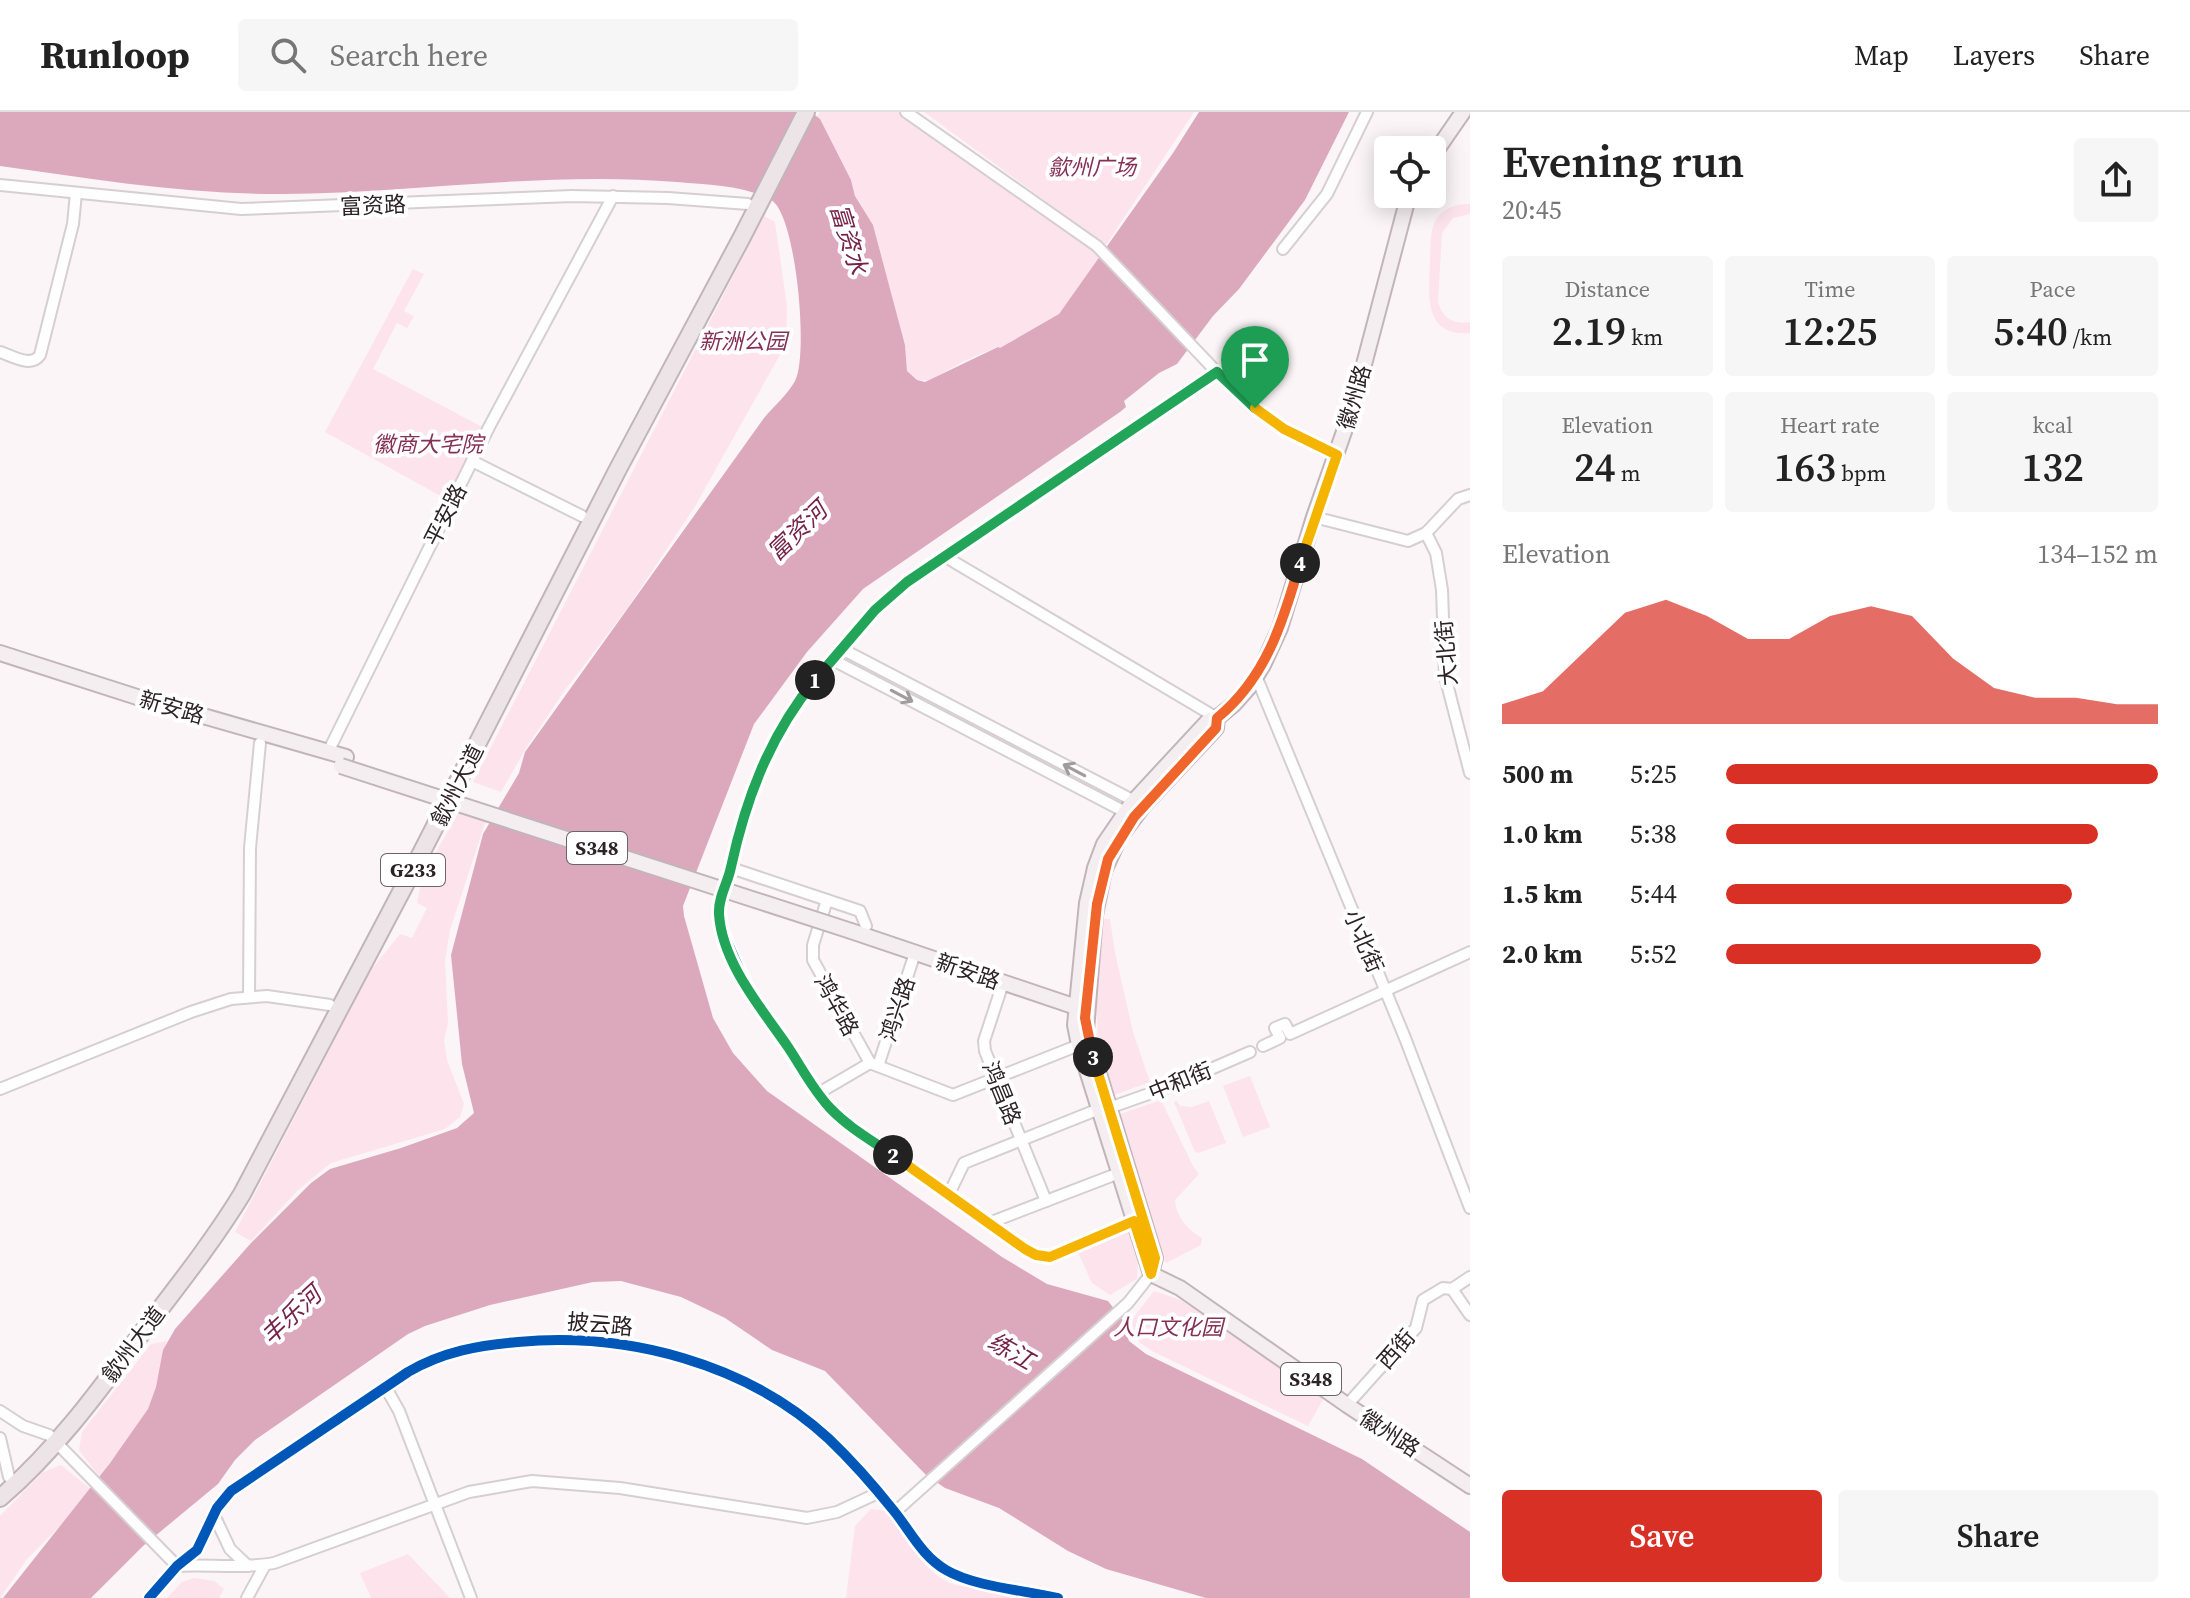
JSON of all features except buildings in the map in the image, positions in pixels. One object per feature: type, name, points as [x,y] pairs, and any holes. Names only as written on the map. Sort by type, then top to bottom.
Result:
[{"type":"highway","name":"G233","points":[[754,200],[794,112]]},
{"type":"highway","name":"G233","points":[[754,200],[806,112]]},
{"type":"highway","name":"歙州大道","points":[[0,1498],[26,1475],[215,1218],[330,1005],[582,516],[754,200]]},
{"type":"highway","name":"歙州大道","points":[[4,1481],[52,1439],[204,1251],[242,1194],[409,877],[754,200]]},
{"type":"main road","points":[[1446,136],[1462,112]]},
{"type":"main road","name":"徽州路","points":[[1151,1274],[1155,1258],[1079,1045],[1075,1025],[1081,1004],[1091,880],[1104,844],[1208,721],[1217,718],[1234,704],[1268,656],[1286,612],[1314,517],[1353,406],[1405,208]]},
{"type":"main road","name":"新安路","points":[[0,653],[137,697],[328,752],[344,762]]},
{"type":"main road","name":"新安路","points":[[0,663],[260,743],[344,762]]},
{"type":"main road","name":"S348","points":[[344,762],[857,926]]},
{"type":"main road","name":"新安路","points":[[857,926],[915,953],[1003,983],[1081,1004]]},
{"type":"main road","name":"新安路","points":[[857,926],[1081,1004]]},
{"type":"main road","name":"徽州路","points":[[1081,1004],[1119,1173],[1151,1274],[1180,1288],[1347,1405],[1470,1486]]},
{"type":"street","points":[[906,112],[1097,246],[1214,370],[1266,417],[1337,455]]},
{"type":"street","points":[[1283,249],[1327,194],[1367,112]]},
{"type":"street","points":[[1462,112],[1470,119]]},
{"type":"street","name":"富资路","points":[[0,185],[192,206],[262,210],[613,196],[754,200]]},
{"type":"street","points":[[0,352],[31,362],[40,355],[73,224],[76,193]]},
{"type":"street","name":"平安路","points":[[328,752],[472,461],[613,196]]},
{"type":"street","points":[[1134,1221],[1045,1257],[1025,1249],[845,1122],[817,1094],[756,1002],[731,955],[722,930],[719,904],[744,814],[765,758],[793,710],[842,649],[891,596],[1214,370]]},
{"type":"street","points":[[472,461],[582,516]]},
{"type":"street","points":[[1314,517],[1399,541],[1413,540],[1426,533],[1458,499],[1470,495]]},
{"type":"street","name":"大北街","points":[[1426,533],[1436,553],[1442,590],[1445,676],[1470,773]]},
{"type":"street","points":[[944,556],[1217,718]]},
{"type":"street","points":[[842,649],[1134,809]]},
{"type":"street","points":[[833,660],[1134,809]]},
{"type":"street","name":"小北街","points":[[1256,676],[1405,1038],[1470,1208]]},
{"type":"street","points":[[249,996],[250,848],[260,743]]},
{"type":"street","points":[[731,868],[860,911],[857,926]]},
{"type":"street","name":"鸿华路","points":[[827,900],[813,945],[813,960],[874,1064]]},
{"type":"street","points":[[1263,1046],[1470,952]]},
{"type":"street","name":"鸿兴路","points":[[817,1094],[874,1064],[915,953]]},
{"type":"street","name":"鸿昌路","points":[[1003,983],[984,1041],[987,1057],[1046,1201]]},
{"type":"street","points":[[0,1089],[191,1012],[249,996],[330,1005]]},
{"type":"street","points":[[874,1064],[953,1095],[1079,1045]]},
{"type":"street","name":"中和街","points":[[949,1194],[964,1163],[1174,1085],[1250,1052]]},
{"type":"street","points":[[989,1223],[1119,1173]]},
{"type":"street","points":[[898,1509],[1128,1303],[1151,1274]]},
{"type":"street","points":[[1470,1277],[1452,1289],[1470,1315]]},
{"type":"street","name":"西街","points":[[1347,1405],[1416,1328],[1423,1300],[1443,1288],[1452,1289]]},
{"type":"street","name":"披云路","points":[[149,1598],[177,1566],[197,1550],[214,1515],[238,1486],[431,1360],[482,1346],[575,1340],[652,1350],[703,1364],[778,1402],[827,1437],[878,1493],[898,1509],[928,1557],[958,1576],[1058,1598]]},
{"type":"street","points":[[386,1388],[399,1411],[471,1598]]},
{"type":"street","points":[[0,1411],[52,1439],[177,1566],[248,1566],[282,1561],[435,1504],[493,1486],[532,1481],[620,1488],[807,1518],[837,1512],[878,1493]]},
{"type":"street","points":[[1,1444],[4,1481]]},
{"type":"street","points":[[214,1515],[230,1549],[248,1566]]},
{"type":"street","points":[[247,1598],[265,1565]]},
{"type":"green space","points":[[820,112],[898,112],[1095,248],[1100,256],[1059,314],[1000,349],[997,347],[964,361],[930,380],[917,380],[907,371],[905,345],[873,225],[855,196],[851,180],[817,117]]},
{"type":"green space","name":"歙州广场","points":[[924,112],[1194,112],[1106,245]]},
{"type":"green space","points":[[1470,204],[1470,214],[1453,218],[1442,233],[1438,302],[1442,312],[1450,319],[1470,322],[1470,333],[1443,328],[1436,320],[1429,286],[1434,223],[1444,211]]},
{"type":"green space","name":"新洲公园","points":[[764,216],[775,222],[787,306],[786,344],[694,508],[626,610],[565,690],[501,792],[473,782]]},
{"type":"green space","name":"徽商大宅院","points":[[413,269],[424,274],[404,311],[414,316],[407,328],[397,323],[373,369],[484,428],[450,497],[446,499],[325,432]]},
{"type":"green space","points":[[459,812],[487,817],[450,930],[445,961],[448,1023],[444,1040],[447,1060],[464,1104],[460,1117],[445,1129],[331,1163],[298,1190],[251,1241],[235,1232],[371,970],[400,934],[412,938],[427,908],[417,903],[423,874]]},
{"type":"green space","points":[[1104,919],[1110,919],[1133,1032],[1150,1082],[1114,1095],[1098,1039],[1096,1000]]},
{"type":"green space","points":[[1250,1076],[1270,1127],[1243,1137],[1223,1086]]},
{"type":"green space","points":[[1161,1100],[1199,1174],[1175,1200],[1176,1206],[1184,1222],[1202,1238],[1201,1245],[1166,1263],[1120,1114]]},
{"type":"green space","points":[[1177,1101],[1180,1106],[1192,1107],[1209,1101],[1226,1143],[1195,1152],[1174,1102]]},
{"type":"green space","points":[[1129,1231],[1138,1261],[1137,1279],[1110,1295],[1092,1283],[1077,1250]]},
{"type":"green space","name":"人口文化园","points":[[1154,1291],[1181,1300],[1324,1398],[1308,1426],[1139,1342],[1130,1322]]},
{"type":"green space","points":[[167,1341],[147,1412],[99,1476],[79,1450],[82,1432],[151,1344]]},
{"type":"green space","points":[[61,1465],[94,1492],[27,1559],[0,1598],[0,1516],[43,1472]]},
{"type":"green space","points":[[871,1509],[886,1511],[915,1553],[943,1579],[960,1586],[1010,1592],[1009,1598],[846,1598],[855,1526]]},
{"type":"green space","points":[[408,1554],[450,1598],[371,1598],[360,1573]]},
{"type":"green space","points":[[194,1578],[214,1581],[224,1589],[219,1598],[167,1598],[182,1582]]},
{"type":"water","points":[[0,112],[811,112],[820,119],[851,180],[855,196],[873,225],[905,345],[907,371],[917,380],[925,382],[1000,348],[1059,314],[1199,112],[1349,112],[1305,200],[1239,289],[1213,316],[1177,364],[1159,373],[1124,401],[1126,407],[1120,412],[863,589],[807,652],[754,724],[683,906],[713,1018],[733,1053],[767,1091],[1002,1257],[1047,1284],[1108,1301],[1122,1319],[1129,1341],[1146,1354],[1362,1459],[1470,1532],[1470,1598],[1206,1598],[1106,1569],[1068,1551],[999,1508],[945,1488],[926,1475],[825,1371],[772,1350],[725,1318],[681,1297],[621,1281],[593,1282],[490,1305],[408,1334],[255,1440],[235,1460],[218,1484],[143,1546],[91,1598],[3,1598],[110,1463],[148,1409],[163,1350],[175,1329],[251,1243],[311,1183],[330,1169],[457,1128],[474,1113],[462,1064],[451,955],[483,834],[519,773],[525,752],[764,418],[792,386],[799,366],[801,344],[798,286],[787,230],[780,210],[771,200],[749,191],[726,186],[628,179],[529,181],[332,193],[247,194],[176,189],[0,166]]},
{"type":"cycle path","points":[[1134,1221],[1050,1257],[1036,1255],[845,1122],[815,1091],[747,987],[722,930],[719,904],[744,814],[774,741],[812,684],[875,610],[924,569],[1217,372]]},
{"type":"cycle path","points":[[149,1598],[177,1566],[197,1550],[217,1508],[231,1491],[408,1372],[434,1359],[475,1348],[559,1340],[643,1348],[684,1358],[761,1390],[797,1413],[838,1447],[879,1492],[923,1551],[946,1570],[971,1580],[1058,1598]]},
{"type":"route","points":[[1217,372],[1255,408],[1284,429],[1337,455],[1314,517],[1286,612],[1268,656],[1250,686],[1217,718],[1216,728],[1140,810],[1119,838],[1104,871],[1095,915],[1086,1031],[1155,1258],[1151,1274],[1134,1221],[1050,1257],[1036,1255],[845,1122],[829,1107],[815,1091],[747,987],[722,930],[719,904],[744,814],[774,741],[812,684],[875,610],[924,569],[1217,372]]},
{"type":"water label","name":"富资水","points":[[849,239]]},
{"type":"water label","name":"富资河","points":[[797,531]]},
{"type":"water label","name":"丰乐河","points":[[291,1315]]},
{"type":"water label","name":"练江","points":[[1011,1351]]}]
